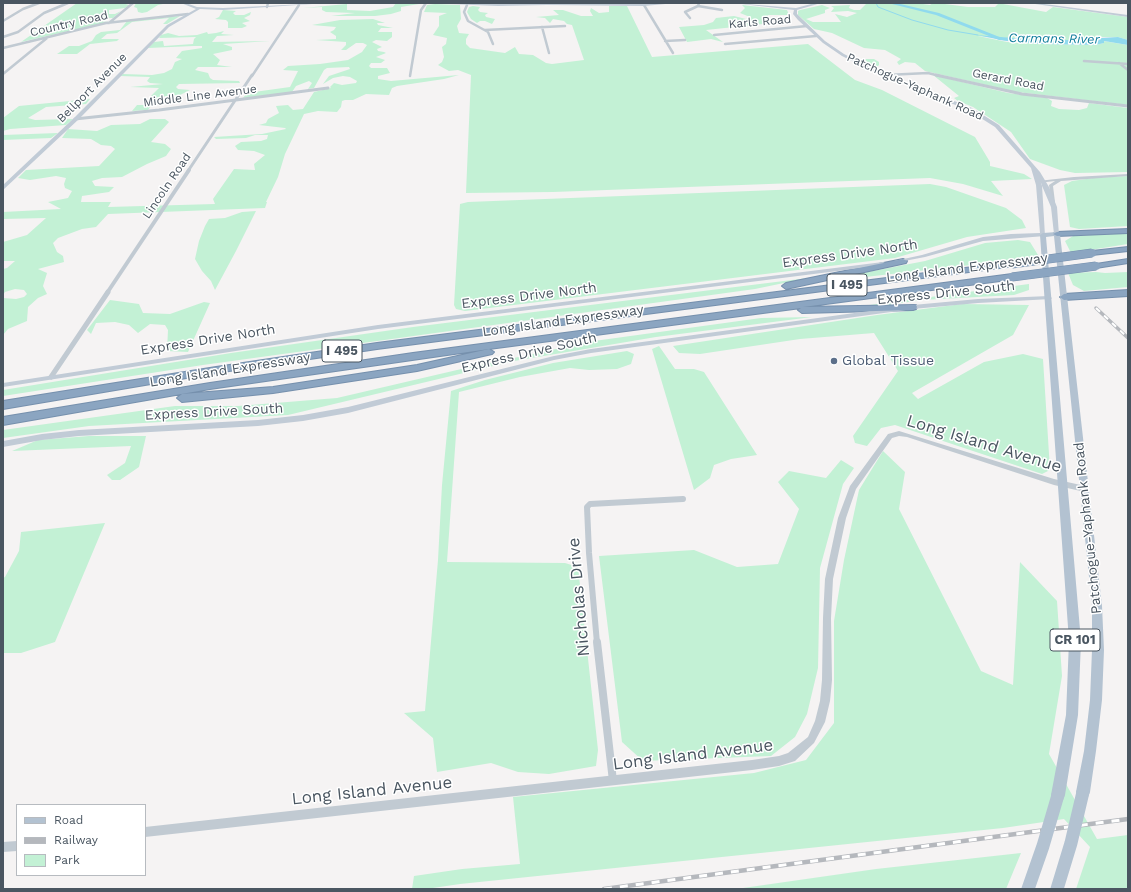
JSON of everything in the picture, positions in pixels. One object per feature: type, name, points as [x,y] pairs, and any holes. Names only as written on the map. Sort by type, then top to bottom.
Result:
[{"type":"highway","points":[[1057,234],[1128,232]]},
{"type":"highway","name":"Long Island Expressway","points":[[3,405],[346,350],[1128,249]]},
{"type":"highway","points":[[683,306],[770,290],[903,261]]},
{"type":"highway","name":"Long Island Expressway","points":[[3,421],[66,411],[273,390],[417,368],[503,348],[601,330],[1128,261]]},
{"type":"highway","points":[[1064,298],[1128,293]]},
{"type":"highway","points":[[715,316],[800,310],[913,307]]},
{"type":"main road","points":[[186,4],[200,8],[227,9],[325,3]]},
{"type":"main road","points":[[426,3],[467,5],[644,5],[674,3]]},
{"type":"main road","points":[[735,3],[796,9],[803,6]]},
{"type":"main road","points":[[780,8],[819,3]]},
{"type":"main road","points":[[1030,3],[1128,16]]},
{"type":"main road","name":"Bellport Avenue","points":[[3,188],[75,119],[168,26],[200,8]]},
{"type":"main road","name":"Patchogue-Yaphank Road","points":[[796,9],[795,16],[816,36],[838,53],[886,75],[963,105],[982,115],[1007,136],[1033,169],[1054,207],[1097,606],[1098,650],[1093,724],[1083,792],[1057,889]]},
{"type":"main road","name":"Patchogue-Yaphank Road","points":[[1028,889],[1043,846],[1058,795],[1072,715],[1075,666],[1074,619],[1043,235],[1041,182],[1038,173],[1033,169]]},
{"type":"main road","name":"Express Drive North","points":[[3,385],[378,327],[903,261],[983,239],[1057,234]]},
{"type":"main road","name":"Express Drive South","points":[[3,444],[66,434],[271,422],[303,418],[348,410],[573,354],[913,307],[1011,299],[1064,298]]},
{"type":"main road","points":[[1011,299],[1039,302],[1044,304],[1050,314]]},
{"type":"street","points":[[4,20],[23,9],[39,3]]},
{"type":"street","points":[[3,37],[18,32],[44,13],[68,3]]},
{"type":"street","points":[[109,23],[133,3]]},
{"type":"street","points":[[267,7],[268,3]]},
{"type":"street","points":[[410,76],[421,10],[426,3]]},
{"type":"street","points":[[690,18],[685,12],[698,4],[722,10]]},
{"type":"street","name":"Lincoln Road","points":[[51,377],[299,5]]},
{"type":"street","points":[[467,5],[464,12],[468,21],[490,35],[492,44]]},
{"type":"street","points":[[644,5],[673,53]]},
{"type":"street","points":[[7,15],[14,14]]},
{"type":"street","name":"Country Road","points":[[3,51],[14,46],[109,23],[188,14]]},
{"type":"street","points":[[484,30],[565,26]]},
{"type":"street","name":"Karls Road","points":[[714,35],[807,26]]},
{"type":"street","points":[[542,27],[548,53]]},
{"type":"street","points":[[728,34],[732,36]]},
{"type":"street","points":[[725,44],[816,36]]},
{"type":"street","points":[[3,74],[47,40],[47,38]]},
{"type":"street","points":[[736,39],[740,42]]},
{"type":"street","points":[[665,41],[685,40]]},
{"type":"street","points":[[1084,61],[1128,64]]},
{"type":"street","points":[[1119,63],[1128,70]]},
{"type":"street","name":"Gerard Road","points":[[886,75],[928,73],[1022,94],[1128,106]]},
{"type":"street","name":"Middle Line Avenue","points":[[75,119],[328,88]]},
{"type":"street","points":[[1038,173],[1047,177],[1064,179]]},
{"type":"street","points":[[1041,182],[1128,175]]},
{"type":"street","points":[[1054,207],[1051,186],[1064,179]]},
{"type":"street","name":"Long Island Avenue","points":[[146,832],[613,781],[780,761],[799,752],[811,740],[820,722],[825,701],[827,680],[828,592],[831,568],[844,510],[853,488],[890,436],[899,433],[908,435],[1064,484],[1085,489]]},
{"type":"street","name":"Nicholas Drive","points":[[613,781],[597,648],[589,553],[587,507],[590,504],[683,499]]},
{"type":"street","points":[[3,847],[16,846]]},
{"type":"green space","points":[[77,3],[122,3],[129,5],[125,8],[109,10],[109,14],[115,14],[121,11],[113,18],[101,18],[98,21],[109,22],[21,42]]},
{"type":"green space","points":[[136,3],[168,3],[158,5],[147,12],[142,13],[138,12],[137,8],[134,7]]},
{"type":"green space","points":[[396,3],[419,4],[401,7],[401,11],[391,14],[375,16],[331,16],[355,13],[326,12],[322,10],[322,7],[303,8],[347,4],[347,10],[370,11],[393,7]]},
{"type":"green space","points":[[867,3],[916,3],[930,5],[937,3],[968,7],[995,7],[998,4],[1003,4],[1046,12],[1053,7],[1128,17],[1128,40],[1118,37],[1098,37],[1048,41],[978,36],[1007,42],[1095,45],[1104,43],[1103,41],[1128,45],[1128,105],[1017,92],[925,71],[915,63],[905,62],[899,65],[897,62],[901,59],[885,50],[864,48],[832,33],[814,29],[798,15],[798,11],[800,10],[822,5],[830,8],[825,10],[825,13],[806,19],[813,22],[841,22],[835,14],[847,17],[857,13],[848,11],[831,12],[834,8],[831,6],[850,5],[849,8],[860,10]]},
{"type":"green space","points":[[427,5],[460,5],[461,19],[457,26],[459,33],[469,34],[466,39],[466,44],[470,48],[505,53],[515,47],[519,54],[533,55],[546,63],[552,64],[584,60],[572,25],[567,24],[564,21],[553,19],[550,23],[545,18],[536,17],[559,15],[553,10],[563,10],[581,16],[593,16],[590,11],[591,8],[599,13],[609,12],[609,6],[627,6],[652,57],[808,44],[855,80],[882,90],[975,137],[990,162],[990,166],[1024,174],[1032,179],[991,181],[1003,196],[963,184],[930,178],[553,192],[466,193],[471,75],[458,70],[449,71],[438,65],[442,62],[444,57],[442,47],[446,44],[447,38],[433,35],[439,26],[439,16],[447,13],[424,12]]},
{"type":"green space","points":[[742,5],[787,10],[789,15],[768,15],[763,24],[706,30],[723,42],[711,39],[687,42],[679,27],[704,25],[713,22],[716,18],[734,16],[750,20],[750,17],[740,13],[745,8]]},
{"type":"green space","points":[[469,7],[480,7],[478,10],[480,12],[488,13],[485,15],[486,17],[495,19],[492,24],[485,21],[480,21],[477,23],[471,19],[467,12]]},
{"type":"green space","points":[[223,10],[236,11],[233,13],[235,15],[244,15],[251,12],[250,15],[244,18],[250,21],[242,23],[247,26],[242,28],[228,28],[228,22],[226,20],[215,19],[219,17]]},
{"type":"green space","points":[[180,16],[167,24],[163,24],[169,18],[132,22],[117,33],[107,34],[101,39],[119,39],[117,41],[90,44],[77,54],[57,54],[69,46],[79,46],[92,41],[96,35],[101,32],[120,30],[127,21]]},
{"type":"green space","points":[[373,19],[385,23],[377,23],[378,25],[393,28],[381,28],[378,32],[392,32],[392,37],[387,41],[376,40],[372,42],[382,47],[377,49],[378,51],[386,53],[376,57],[385,60],[381,63],[371,63],[369,66],[371,68],[387,68],[390,73],[378,76],[378,79],[391,81],[459,75],[444,79],[397,86],[392,88],[389,95],[366,94],[353,100],[345,100],[342,101],[341,107],[337,112],[318,111],[304,114],[285,154],[278,177],[266,202],[265,208],[108,214],[96,227],[82,229],[58,238],[53,243],[57,252],[63,256],[64,262],[38,269],[47,273],[43,286],[47,294],[38,298],[28,307],[27,321],[8,329],[3,335],[3,298],[16,299],[24,297],[27,294],[24,290],[15,289],[5,292],[3,295],[3,269],[7,268],[15,261],[3,261],[3,242],[27,235],[46,218],[3,219],[3,212],[61,209],[48,202],[68,198],[72,191],[65,188],[64,184],[66,178],[56,176],[30,180],[18,178],[26,170],[99,166],[115,149],[111,146],[101,145],[91,139],[62,138],[68,129],[97,131],[111,125],[140,124],[150,119],[165,119],[169,122],[151,142],[165,144],[171,149],[166,156],[122,177],[102,178],[92,181],[95,186],[114,187],[109,192],[82,196],[81,202],[111,202],[108,207],[215,204],[213,199],[234,169],[255,170],[254,164],[265,155],[254,151],[238,150],[235,146],[241,142],[261,141],[267,139],[268,135],[255,135],[246,138],[216,139],[214,137],[262,134],[286,129],[259,125],[266,123],[268,119],[279,113],[276,106],[288,105],[293,110],[303,109],[314,92],[331,88],[330,87],[334,83],[342,85],[356,83],[357,81],[350,77],[343,76],[333,78],[323,84],[329,76],[350,69],[349,67],[327,68],[324,70],[314,88],[308,89],[312,83],[309,81],[296,86],[292,92],[243,98],[247,93],[290,87],[298,71],[283,70],[288,66],[348,60],[362,52],[367,45],[363,43],[356,43],[346,50],[341,50],[346,45],[346,42],[316,40],[336,39],[336,36],[330,32],[336,27],[312,25],[340,20]]},
{"type":"green space","points":[[224,31],[221,34],[234,35],[217,36],[212,42],[270,41],[223,44],[232,47],[232,50],[213,54],[220,60],[217,65],[232,67],[198,67],[195,70],[208,73],[210,78],[213,80],[239,81],[240,83],[179,84],[176,87],[178,89],[190,90],[180,95],[158,97],[148,110],[132,111],[137,105],[148,105],[153,98],[151,96],[159,88],[130,87],[163,84],[150,83],[147,81],[150,77],[120,76],[123,74],[152,75],[164,73],[172,69],[175,62],[182,59],[176,58],[182,51],[202,48],[202,46],[194,46],[148,48],[154,42],[163,41],[164,46],[193,44],[196,37],[159,38],[161,35],[168,33],[179,36],[197,35],[207,32],[208,34]]},
{"type":"green space","points":[[855,59],[874,59],[879,62],[879,65],[876,68],[885,71],[885,73]]},
{"type":"green space","points":[[933,75],[1008,93],[1047,98],[1052,101],[1051,106],[1059,109],[1079,110],[1087,108],[1089,103],[1128,108],[1128,172],[1075,173],[1060,170],[1030,159],[1011,132],[973,107],[958,101],[954,98],[959,96]]},
{"type":"green space","points":[[90,99],[86,104],[46,107],[28,118],[35,120],[73,119],[66,125],[10,129],[3,131],[3,118],[19,106]]},
{"type":"green space","points":[[58,133],[51,138],[3,140],[3,135]]},
{"type":"green space","points":[[1128,176],[1128,226],[1079,229],[1070,227],[1064,185],[1072,181],[1093,178]]},
{"type":"green space","points":[[930,184],[946,187],[1006,208],[1022,220],[1026,228],[967,237],[895,258],[465,311],[456,309],[454,305],[460,204],[468,202]]},
{"type":"green space","points":[[256,211],[215,290],[211,281],[202,271],[195,259],[199,241],[205,226],[209,219],[225,218],[242,212]]},
{"type":"green space","points":[[1128,233],[1128,244],[1071,253],[1065,241],[1073,236]]},
{"type":"green space","points":[[1018,240],[1030,242],[1038,255],[1024,259],[865,277],[853,278],[852,275],[925,261],[985,243]]},
{"type":"green space","points":[[1128,272],[1128,287],[1084,291],[1073,285],[1068,273]]},
{"type":"green space","points":[[808,278],[755,289],[203,365],[3,396],[3,390],[231,353],[413,327]]},
{"type":"green space","points":[[1029,284],[1029,290],[1014,295],[922,300],[881,306],[862,306]]},
{"type":"green space","points":[[110,300],[139,304],[143,313],[170,314],[204,302],[210,303],[188,352],[167,351],[168,330],[165,325],[150,324],[138,333],[129,325],[115,322],[96,323],[91,334],[87,330]]},
{"type":"green space","points":[[962,304],[1029,305],[1013,335],[912,393],[918,399],[984,362],[1023,354],[1043,359],[1050,470],[1042,474],[895,425],[881,428],[867,446],[855,443],[853,436],[898,371],[874,333],[800,339],[700,354],[679,353],[673,346],[877,315]]},
{"type":"green space","points":[[812,317],[656,337],[514,361],[288,415],[89,426],[3,438],[3,430],[175,406],[238,406],[337,398],[457,370],[594,341],[761,318]]},
{"type":"green space","points":[[659,346],[675,369],[694,369],[704,372],[757,455],[731,459],[714,465],[710,478],[694,490],[652,349]]},
{"type":"green space","points":[[627,351],[634,354],[631,364],[617,369],[589,370],[570,368],[520,377],[459,392],[447,562],[565,563],[578,567],[598,750],[596,766],[549,774],[518,772],[491,763],[437,772],[433,738],[404,713],[425,711],[438,560],[442,485],[451,391],[485,380],[553,363]]},
{"type":"green space","points":[[89,436],[146,436],[139,467],[120,480],[112,480],[107,475],[125,463],[131,446],[12,451],[38,440]]},
{"type":"green space","points":[[883,451],[905,472],[899,509],[981,671],[1013,685],[1020,562],[1057,601],[1062,676],[1049,754],[1097,839],[1128,835],[1128,889],[1076,889],[1090,847],[1064,819],[1003,828],[460,884],[426,889],[412,889],[414,876],[462,869],[520,864],[513,797],[754,773],[806,760],[834,723],[834,621],[844,560],[859,490]]},
{"type":"green space","points":[[841,460],[854,468],[843,484],[820,568],[818,668],[807,714],[795,737],[771,756],[643,761],[622,742],[599,556],[694,550],[737,567],[778,564],[799,509],[778,482],[789,471],[826,478]]},
{"type":"green space","points":[[105,523],[55,642],[21,653],[3,653],[3,578],[5,577],[19,551],[21,532]]},
{"type":"green space","points":[[1021,853],[1006,889],[736,889],[876,869]]},
{"type":"water","points":[[976,35],[1050,41],[1118,37],[1128,40],[1128,45],[1104,41],[1104,43],[1095,45],[1042,44],[1007,41]]},
{"type":"waterway","points":[[876,3],[878,7],[912,20],[948,30],[978,35]]},
{"type":"waterway","name":"Carmans River","points":[[890,3],[937,14],[1001,39],[1013,40]]},
{"type":"railway","points":[[1096,308],[1128,338]]},
{"type":"railway","points":[[604,889],[1128,819]]},
{"type":"place","name":"Global Tissue","points":[[834,361]]}]
